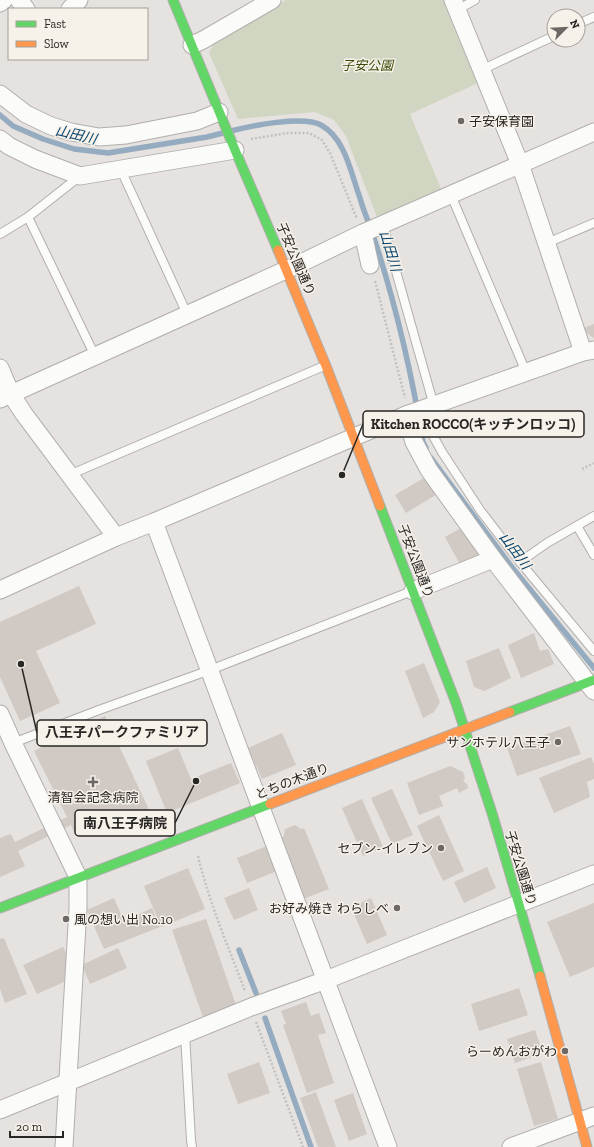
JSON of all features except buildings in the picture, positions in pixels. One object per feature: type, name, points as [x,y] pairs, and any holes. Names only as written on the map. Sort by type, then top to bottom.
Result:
[{"type":"street","points":[[0,3],[4,0]]},
{"type":"street","points":[[19,0],[25,8]]},
{"type":"street","points":[[71,8],[79,0]]},
{"type":"street","name":"子安公園通り","points":[[173,0],[221,118],[237,144],[286,270],[354,437],[456,702],[518,904],[587,1119],[586,1147]]},
{"type":"street","points":[[192,45],[272,0]]},
{"type":"street","points":[[0,590],[116,537],[417,411],[589,351],[547,243],[520,164],[455,5]]},
{"type":"street","points":[[0,94],[26,114],[51,126],[71,132],[99,137],[126,135],[197,121],[221,118]]},
{"type":"street","points":[[6,396],[286,270],[364,233],[594,132]]},
{"type":"street","points":[[0,139],[9,146],[35,159],[80,176],[121,170],[237,144]]},
{"type":"street","points":[[364,233],[370,265]]},
{"type":"street","points":[[0,368],[6,396],[24,414],[116,537]]},
{"type":"street","points":[[417,411],[414,442],[429,470],[494,559],[591,684]]},
{"type":"street","points":[[154,522],[388,1147]]},
{"type":"street","points":[[413,591],[494,559]]},
{"type":"street","name":"とちの木通り","points":[[0,908],[465,729],[591,684]]},
{"type":"street","points":[[0,714],[6,746],[78,877],[78,908],[64,1147]]},
{"type":"street","points":[[0,1110],[251,1007],[326,980],[594,874]]},
{"type":"street","points":[[511,1147],[587,1119]]},
{"type":"lane","points":[[455,5],[475,0]]},
{"type":"lane","points":[[481,70],[546,40]]},
{"type":"lane","points":[[121,170],[187,314]]},
{"type":"lane","points":[[0,234],[28,217],[80,176]]},
{"type":"lane","points":[[451,194],[526,372]]},
{"type":"lane","points":[[28,217],[94,356]]},
{"type":"lane","points":[[547,243],[594,223]]},
{"type":"lane","points":[[382,225],[417,411],[480,510],[520,562],[594,652]]},
{"type":"lane","points":[[69,475],[326,366]]},
{"type":"lane","points":[[520,562],[547,543],[594,516]]},
{"type":"lane","points":[[577,526],[594,555]]},
{"type":"lane","points":[[6,746],[99,710],[210,670],[413,591]]},
{"type":"lane","points":[[185,1034],[192,1147]]},
{"type":"path","points":[[237,144],[288,133],[309,133],[322,140],[330,153],[364,233]]},
{"type":"path","points":[[370,265],[399,372],[417,411]]},
{"type":"path","points":[[582,469],[594,464]]},
{"type":"path","points":[[198,856],[211,901],[303,1147]]},
{"type":"green space","name":"子安公園","points":[[286,0],[444,0],[478,83],[410,114],[441,189],[377,217],[346,136],[334,120],[315,112],[238,119],[209,53],[215,41]]},
{"type":"waterway","name":"山田川","points":[[0,115],[13,126],[43,139],[74,149],[108,153],[223,133]]},
{"type":"waterway","name":"山田川","points":[[231,131],[277,122],[313,122],[321,125],[329,131],[342,148],[390,290],[409,366],[423,442],[426,448]]},
{"type":"waterway","name":"山田川","points":[[431,458],[511,566],[594,668]]},
{"type":"waterway","points":[[239,950],[256,993]]},
{"type":"waterway","points":[[265,1018],[311,1147]]},
{"type":"traffic: fast","points":[[173,0],[278,250]]},
{"type":"traffic: fast","points":[[380,506],[456,703],[492,813],[540,976]]},
{"type":"traffic: fast","points":[[510,712],[594,680]]},
{"type":"traffic: fast","points":[[0,908],[270,804]]},
{"type":"traffic: slow","points":[[278,250],[326,366],[380,506]]},
{"type":"traffic: slow","points":[[270,804],[510,712]]},
{"type":"traffic: slow","points":[[540,976],[587,1147]]},
{"type":"place","name":"子安保育園","points":[[461,121]]},
{"type":"place","name":"Kitchen ROCCO(キッチンロッコ)","points":[[342,475]]},
{"type":"place","name":"八王子パークファミリア","points":[[21,664]]},
{"type":"place","name":"サンホテル八王子","points":[[558,742]]},
{"type":"place","name":"南八王子病院","points":[[196,781]]},
{"type":"place","name":"清智会記念病院","points":[[93,782]]},
{"type":"place","name":"セブン-イレブン","points":[[441,848]]},
{"type":"place","name":"お好み焼き わらしべ","points":[[397,908]]},
{"type":"place","name":"風の想い出 No.10","points":[[66,919]]},
{"type":"place","name":"らーめんおがわ","points":[[565,1051]]}]
